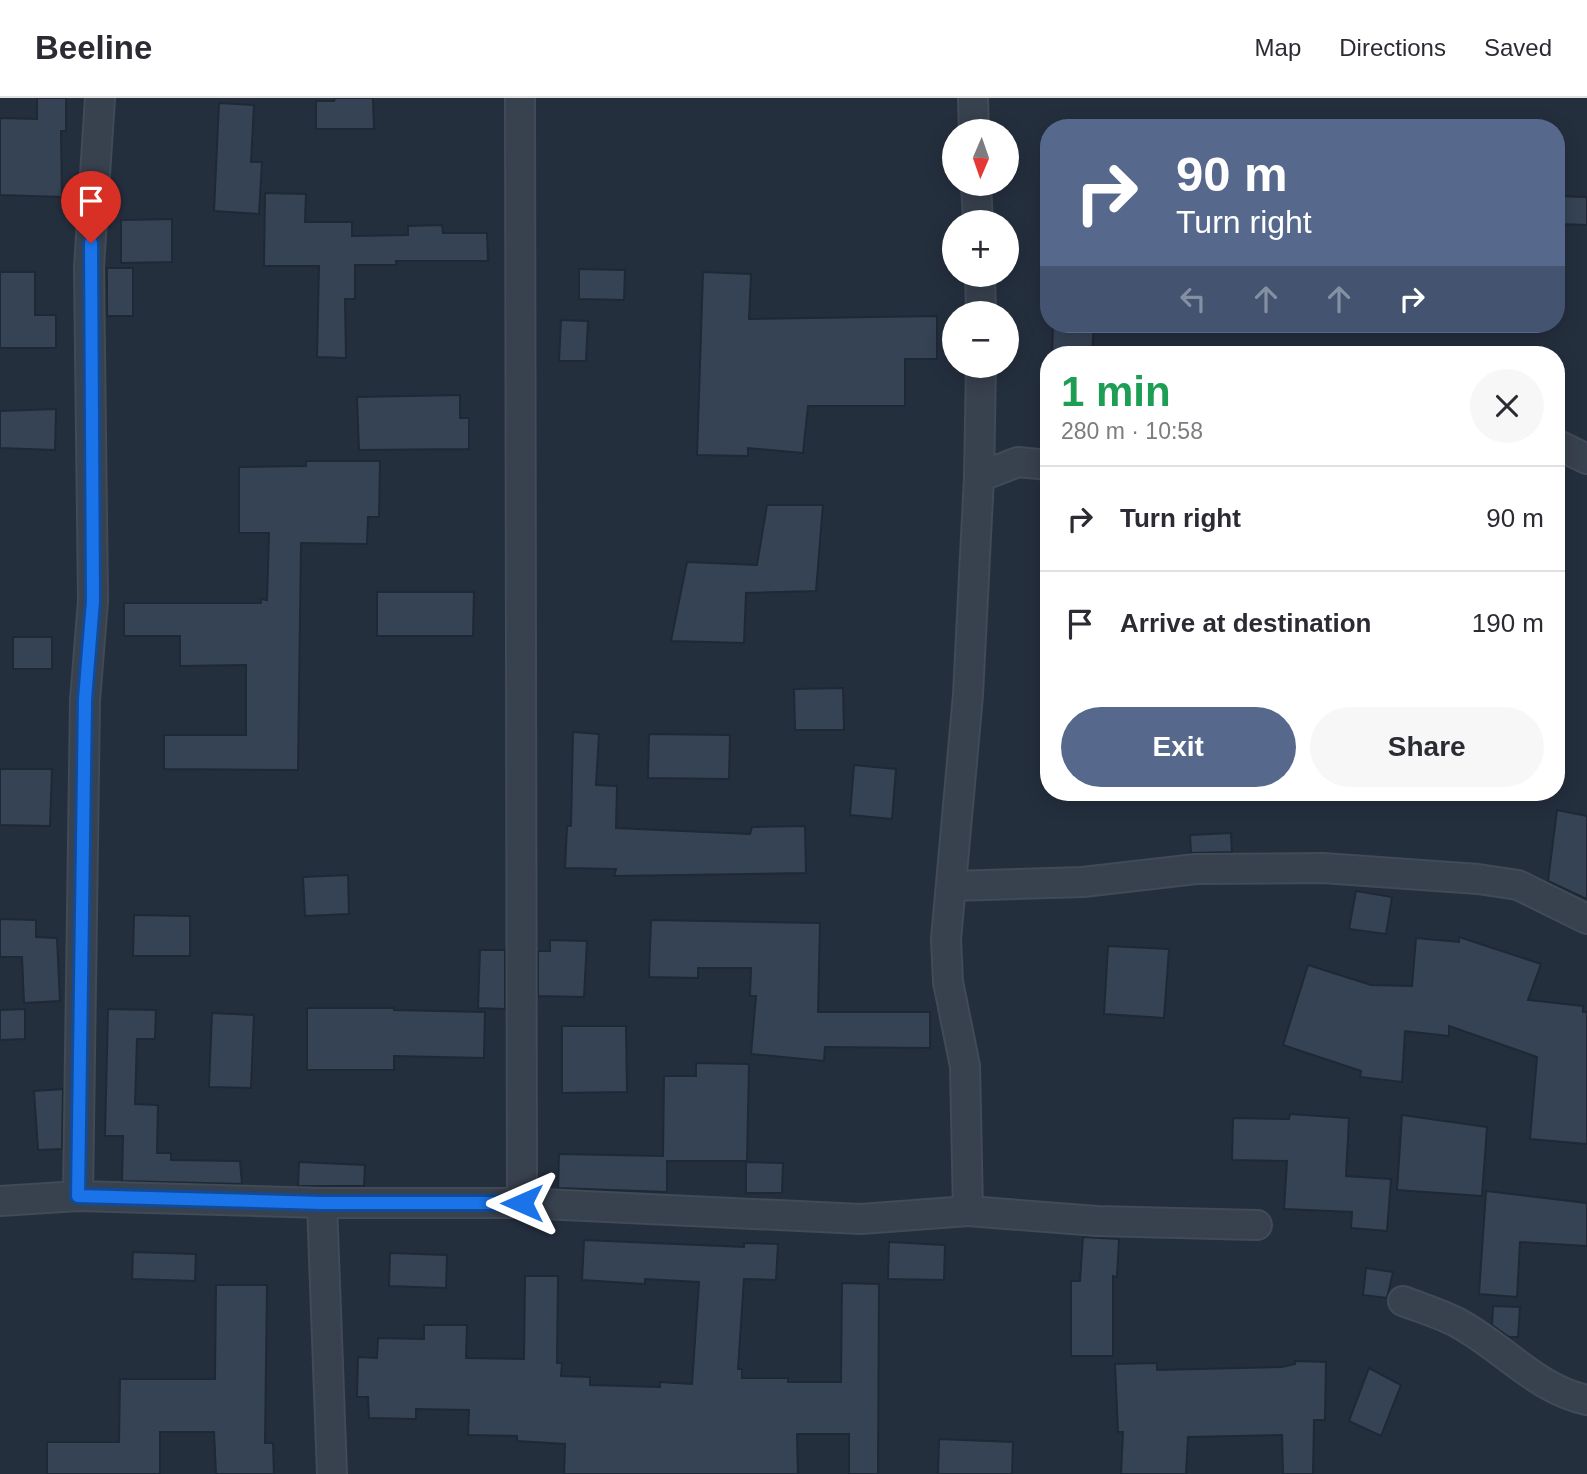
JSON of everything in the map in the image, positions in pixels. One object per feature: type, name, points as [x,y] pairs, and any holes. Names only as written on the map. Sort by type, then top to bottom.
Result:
[{"type":"street","points":[[78,1196],[85,699],[93,601],[89,267],[100,98]]},
{"type":"street","points":[[520,98],[522,1203]]},
{"type":"street","points":[[973,98],[974,119]]},
{"type":"street","points":[[968,1211],[965,1066],[947,982],[946,939],[968,695],[979,477],[981,378]]},
{"type":"street","points":[[979,431],[1018,462]]},
{"type":"street","points":[[1565,448],[1587,459]]},
{"type":"street","points":[[979,477],[1018,462],[1040,464]]},
{"type":"street","points":[[951,886],[1083,883],[1196,869],[1323,868],[1478,879],[1518,885],[1587,919]]},
{"type":"street","points":[[0,1201],[78,1196],[322,1203],[522,1203],[861,1219],[968,1211],[1097,1221],[1256,1225]]},
{"type":"street","points":[[322,1203],[332,1474]]},
{"type":"street","points":[[1403,1301],[1458,1323],[1529,1375],[1574,1397],[1587,1400]]},
{"type":"building","points":[[37,98],[66,98],[66,131],[61,131],[62,197],[0,195],[0,118],[37,119]]},
{"type":"building","points":[[335,98],[373,98],[374,129],[316,129],[316,101],[334,101]]},
{"type":"building","points":[[219,103],[254,105],[251,162],[262,162],[259,214],[214,211]]},
{"type":"building","points":[[265,193],[306,194],[305,222],[352,222],[352,236],[408,235],[408,226],[442,225],[443,233],[487,233],[488,261],[396,261],[396,265],[355,265],[355,299],[345,299],[346,358],[317,357],[319,266],[264,266]]},
{"type":"building","points":[[1565,196],[1587,197],[1587,225],[1565,224]]},
{"type":"building","points":[[172,219],[172,262],[121,263],[121,220]]},
{"type":"building","points":[[107,268],[133,268],[133,316],[107,316]]},
{"type":"building","points":[[579,269],[625,270],[624,300],[579,299]]},
{"type":"building","points":[[0,272],[35,272],[35,315],[56,315],[56,348],[0,348]]},
{"type":"building","points":[[703,272],[751,274],[749,319],[937,316],[937,359],[905,359],[905,406],[808,406],[803,453],[748,448],[748,456],[697,455]]},
{"type":"building","points":[[561,320],[588,321],[586,361],[559,361]]},
{"type":"building","points":[[1053,333],[1093,333],[1093,346],[1052,346]]},
{"type":"building","points":[[460,395],[460,418],[469,418],[469,449],[359,450],[357,397]]},
{"type":"building","points":[[56,409],[55,450],[0,448],[0,411]]},
{"type":"building","points":[[306,461],[380,461],[379,517],[368,517],[367,544],[301,543],[298,770],[164,769],[164,735],[246,735],[246,665],[180,666],[180,636],[124,636],[124,603],[261,603],[261,599],[267,600],[269,533],[239,533],[239,467],[306,466]]},
{"type":"building","points":[[767,505],[823,505],[816,591],[746,593],[744,643],[671,641],[687,562],[757,565]]},
{"type":"building","points":[[377,592],[474,592],[473,636],[377,636]]},
{"type":"building","points":[[13,637],[52,637],[52,669],[13,669]]},
{"type":"building","points":[[843,688],[844,730],[795,730],[794,689]]},
{"type":"building","points":[[573,732],[599,734],[596,785],[617,786],[616,828],[750,834],[752,827],[805,826],[806,873],[614,876],[616,869],[565,868],[567,826],[571,826]]},
{"type":"building","points":[[649,734],[730,735],[729,779],[648,778]]},
{"type":"building","points":[[854,765],[896,769],[892,819],[850,815]]},
{"type":"building","points":[[0,769],[52,769],[50,826],[0,825]]},
{"type":"building","points":[[1557,810],[1587,816],[1587,899],[1548,881]]},
{"type":"building","points":[[1231,833],[1232,852],[1191,853],[1190,835]]},
{"type":"building","points":[[348,875],[349,914],[305,916],[303,877]]},
{"type":"building","points":[[1356,891],[1392,897],[1386,934],[1349,929]]},
{"type":"building","points":[[134,915],[190,916],[190,956],[133,956]]},
{"type":"building","points":[[0,919],[36,920],[36,937],[57,938],[60,1001],[24,1003],[22,957],[0,957]]},
{"type":"building","points":[[651,920],[820,923],[818,1012],[930,1012],[930,1048],[825,1047],[824,1061],[751,1054],[756,996],[750,996],[751,968],[698,968],[698,978],[649,977]]},
{"type":"building","points":[[1459,937],[1541,964],[1528,1000],[1583,1006],[1583,1012],[1587,1012],[1587,1144],[1530,1139],[1537,1057],[1449,1026],[1449,1036],[1405,1031],[1402,1082],[1360,1077],[1361,1071],[1283,1045],[1308,965],[1371,985],[1412,986],[1416,938],[1459,942]]},
{"type":"building","points":[[550,940],[587,941],[584,997],[538,996],[538,951],[550,951]]},
{"type":"building","points":[[1108,946],[1169,949],[1164,1018],[1104,1014]]},
{"type":"building","points":[[480,950],[505,950],[505,1009],[478,1008]]},
{"type":"building","points":[[307,1008],[485,1012],[484,1058],[394,1056],[394,1070],[307,1070]]},
{"type":"building","points":[[25,1009],[25,1039],[0,1040],[0,1010]]},
{"type":"building","points":[[108,1009],[156,1010],[155,1039],[137,1039],[135,1104],[158,1105],[157,1153],[171,1153],[171,1160],[240,1161],[242,1184],[122,1181],[123,1136],[105,1136]]},
{"type":"building","points":[[212,1013],[254,1015],[251,1088],[209,1087]]},
{"type":"building","points":[[562,1026],[626,1026],[627,1092],[562,1093]]},
{"type":"building","points":[[696,1063],[749,1064],[747,1161],[667,1161],[667,1192],[558,1188],[559,1154],[663,1156],[664,1076],[696,1076]]},
{"type":"building","points":[[63,1089],[62,1149],[38,1150],[34,1091]]},
{"type":"building","points":[[1290,1114],[1349,1118],[1346,1176],[1391,1179],[1387,1231],[1351,1228],[1352,1212],[1284,1209],[1287,1161],[1232,1160],[1233,1118],[1289,1119]]},
{"type":"building","points":[[1402,1115],[1487,1127],[1482,1196],[1397,1190]]},
{"type":"building","points":[[299,1162],[365,1165],[364,1186],[298,1186]]},
{"type":"building","points":[[746,1162],[783,1163],[782,1193],[746,1193]]},
{"type":"building","points":[[1486,1191],[1587,1203],[1587,1246],[1520,1242],[1517,1297],[1479,1294]]},
{"type":"building","points":[[1083,1237],[1119,1239],[1117,1277],[1113,1276],[1113,1356],[1071,1356],[1071,1281],[1080,1281]]},
{"type":"building","points":[[584,1240],[744,1247],[744,1243],[778,1244],[776,1280],[744,1279],[738,1369],[742,1369],[742,1378],[788,1378],[788,1382],[841,1382],[842,1283],[879,1284],[878,1474],[849,1474],[849,1434],[797,1434],[798,1474],[564,1474],[565,1444],[517,1441],[517,1436],[468,1435],[469,1410],[416,1409],[416,1419],[369,1418],[368,1397],[357,1397],[358,1357],[377,1358],[378,1338],[424,1339],[424,1325],[467,1325],[466,1358],[524,1359],[525,1276],[558,1276],[557,1363],[562,1363],[561,1376],[590,1377],[590,1385],[660,1387],[660,1382],[692,1384],[699,1282],[645,1279],[645,1284],[582,1280]]},
{"type":"building","points":[[889,1242],[945,1245],[944,1280],[888,1279]]},
{"type":"building","points":[[133,1252],[196,1254],[195,1281],[132,1279]]},
{"type":"building","points":[[390,1253],[447,1255],[446,1288],[389,1286]]},
{"type":"building","points":[[1366,1268],[1393,1272],[1387,1298],[1363,1295]]},
{"type":"building","points":[[216,1285],[267,1285],[265,1443],[273,1443],[274,1474],[216,1474],[214,1432],[160,1432],[160,1474],[47,1474],[47,1442],[119,1442],[120,1379],[215,1379]]},
{"type":"building","points":[[1493,1306],[1520,1307],[1518,1337],[1509,1337],[1492,1325]]},
{"type":"building","points":[[1295,1361],[1326,1362],[1325,1420],[1314,1420],[1313,1474],[1283,1474],[1282,1435],[1188,1437],[1186,1474],[1121,1474],[1123,1432],[1118,1432],[1115,1364],[1157,1363],[1157,1370],[1282,1367],[1295,1364]]},
{"type":"building","points":[[1369,1368],[1401,1385],[1381,1436],[1349,1421]]},
{"type":"building","points":[[939,1439],[1013,1442],[1012,1474],[938,1474]]},
{"type":"route","points":[[91,243],[89,267],[93,601],[85,699],[84,920],[78,1196],[322,1203],[522,1203]]}]
